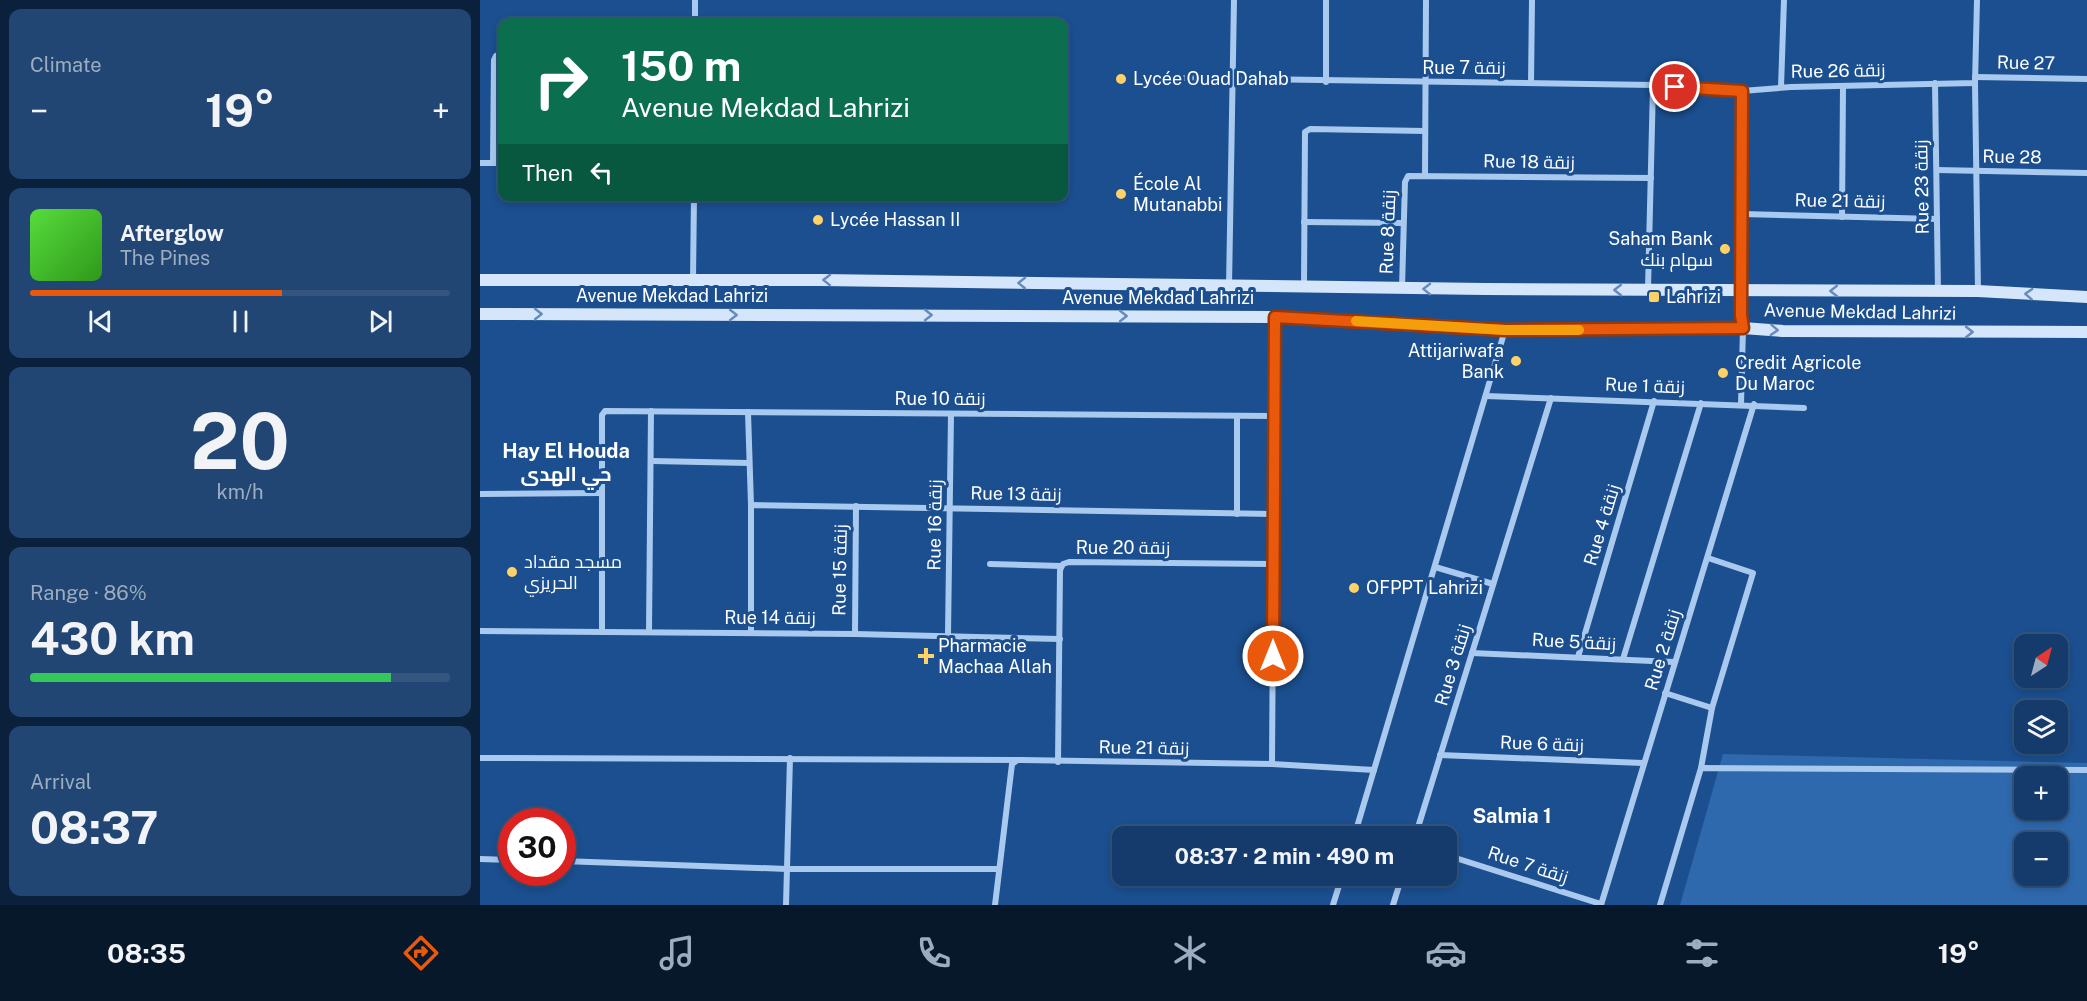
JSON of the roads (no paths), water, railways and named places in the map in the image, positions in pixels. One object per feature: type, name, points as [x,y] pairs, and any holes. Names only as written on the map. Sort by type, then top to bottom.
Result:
[{"type":"main road","name":"Avenue Mekdad Lahrizi","points":[[480,280],[822,279],[1304,287],[1978,291],[2087,297]]},
{"type":"main road","name":"Avenue Mekdad Lahrizi","points":[[480,314],[1275,317],[1505,330],[1743,328],[1783,331],[2087,332]]},
{"type":"street","points":[[695,0],[695,18]]},
{"type":"street","points":[[1229,286],[1234,0]]},
{"type":"street","points":[[1326,0],[1326,82]]},
{"type":"street","points":[[1425,176],[1426,0]]},
{"type":"street","points":[[1531,83],[1532,0]]},
{"type":"street","points":[[1781,87],[1784,0]]},
{"type":"street","points":[[1977,0],[1975,80],[1978,291]]},
{"type":"street","points":[[493,163],[494,60],[498,55]]},
{"type":"street","name":"Rue 7 زنقة","points":[[1185,78],[1326,82],[1653,85],[1742,91]]},
{"type":"street","name":"Rue 27","points":[[1935,83],[1975,80],[2087,79]]},
{"type":"street","name":"Rue 26 زنقة","points":[[1742,91],[1781,87],[1935,83]]},
{"type":"street","name":"Rue 23 زنقة","points":[[1935,83],[1938,291]]},
{"type":"street","points":[[1648,290],[1653,85]]},
{"type":"street","points":[[1842,217],[1844,86]]},
{"type":"street","points":[[1741,404],[1742,91]]},
{"type":"street","points":[[1304,287],[1305,134],[1307,130],[1425,131]]},
{"type":"street","points":[[480,163],[498,163]]},
{"type":"street","name":"Rue 28","points":[[1937,170],[2087,173]]},
{"type":"street","name":"Rue 18 زنقة","points":[[1407,177],[1411,175],[1650,178]]},
{"type":"street","name":"Rue 8 زنقة","points":[[1402,288],[1403,223],[1407,177]]},
{"type":"street","points":[[693,280],[694,201]]},
{"type":"street","name":"Rue 21 زنقة","points":[[1742,214],[1937,219]]},
{"type":"street","points":[[1305,222],[1403,223]]},
{"type":"street","points":[[1272,764],[1275,317]]},
{"type":"street","points":[[1356,826],[1505,330]]},
{"type":"street","name":"Rue 1 زنقة","points":[[1486,396],[1754,404],[1804,408]]},
{"type":"street","name":"Rue 3 زنقة","points":[[1418,826],[1551,398]]},
{"type":"street","name":"Rue 4 زنقة","points":[[1578,657],[1654,401]]},
{"type":"street","points":[[1623,659],[1701,403]]},
{"type":"street","name":"Rue 2 زنقة","points":[[1601,904],[1754,404]]},
{"type":"street","name":"Rue 10 زنقة","points":[[602,493],[602,415],[605,411],[1275,416]]},
{"type":"street","points":[[649,632],[651,411]]},
{"type":"street","points":[[748,412],[749,463],[754,505],[751,633]]},
{"type":"street","name":"Rue 16 زنقة","points":[[948,635],[951,414]]},
{"type":"street","points":[[1237,416],[1237,514]]},
{"type":"street","points":[[652,461],[749,463]]},
{"type":"street","points":[[480,494],[602,493],[602,632]]},
{"type":"street","name":"Rue 13 زنقة","points":[[754,505],[1274,514]]},
{"type":"street","name":"Rue 15 زنقة","points":[[855,634],[856,506]]},
{"type":"street","points":[[1660,905],[1701,768],[1713,708],[1753,573],[1708,558]]},
{"type":"street","name":"Rue 20 زنقة","points":[[1058,762],[1061,566],[1069,562],[1274,564]]},
{"type":"street","points":[[990,564],[1061,566]]},
{"type":"street","points":[[1434,567],[1493,584]]},
{"type":"street","name":"Rue 14 زنقة","points":[[480,631],[948,635],[1060,639]]},
{"type":"street","name":"Rue 5 زنقة","points":[[1472,653],[1674,663]]},
{"type":"street","points":[[1665,693],[1713,708]]},
{"type":"street","name":"Rue 6 زنقة","points":[[1440,755],[1644,763]]},
{"type":"street","name":"Rue 21 زنقة","points":[[480,758],[1016,760],[1272,764],[1374,770]]},
{"type":"street","points":[[786,905],[790,758]]},
{"type":"street","points":[[995,905],[1012,764],[1016,760]]},
{"type":"street","points":[[1701,768],[2087,770]]},
{"type":"street","name":"Rue 7 زنقة","points":[[1457,858],[1601,904]]},
{"type":"street","points":[[480,859],[498,860]]},
{"type":"street","points":[[576,861],[787,869],[999,869]]},
{"type":"street","points":[[1333,905],[1339,886]]},
{"type":"street","points":[[1394,905],[1399,886]]},
{"type":"place","name":"Lycée Ouad Dahab","points":[[1121,79]]},
{"type":"place","name":"École Al Mutanabbi","points":[[1121,194]]},
{"type":"place","name":"Lycée Hassan II","points":[[818,220]]},
{"type":"place","name":"Saham Bank سهام بنك","points":[[1725,249]]},
{"type":"place","name":"Lahrizi","points":[[1654,297]]},
{"type":"place","name":"Attijariwafa Bank","points":[[1516,361]]},
{"type":"place","name":"Credit Agricole Du Maroc","points":[[1723,373]]},
{"type":"place","name":"مسجد مقداد الحريزي","points":[[512,572]]},
{"type":"place","name":"OFPPT Lahrizi","points":[[1354,588]]},
{"type":"place","name":"Pharmacie Machaa Allah","points":[[926,656]]},
{"type":"district","name":"Hay El Houda حي الهدى","points":[[566,462]]},
{"type":"district","name":"Salmia 1","points":[[1512,816]]}]
